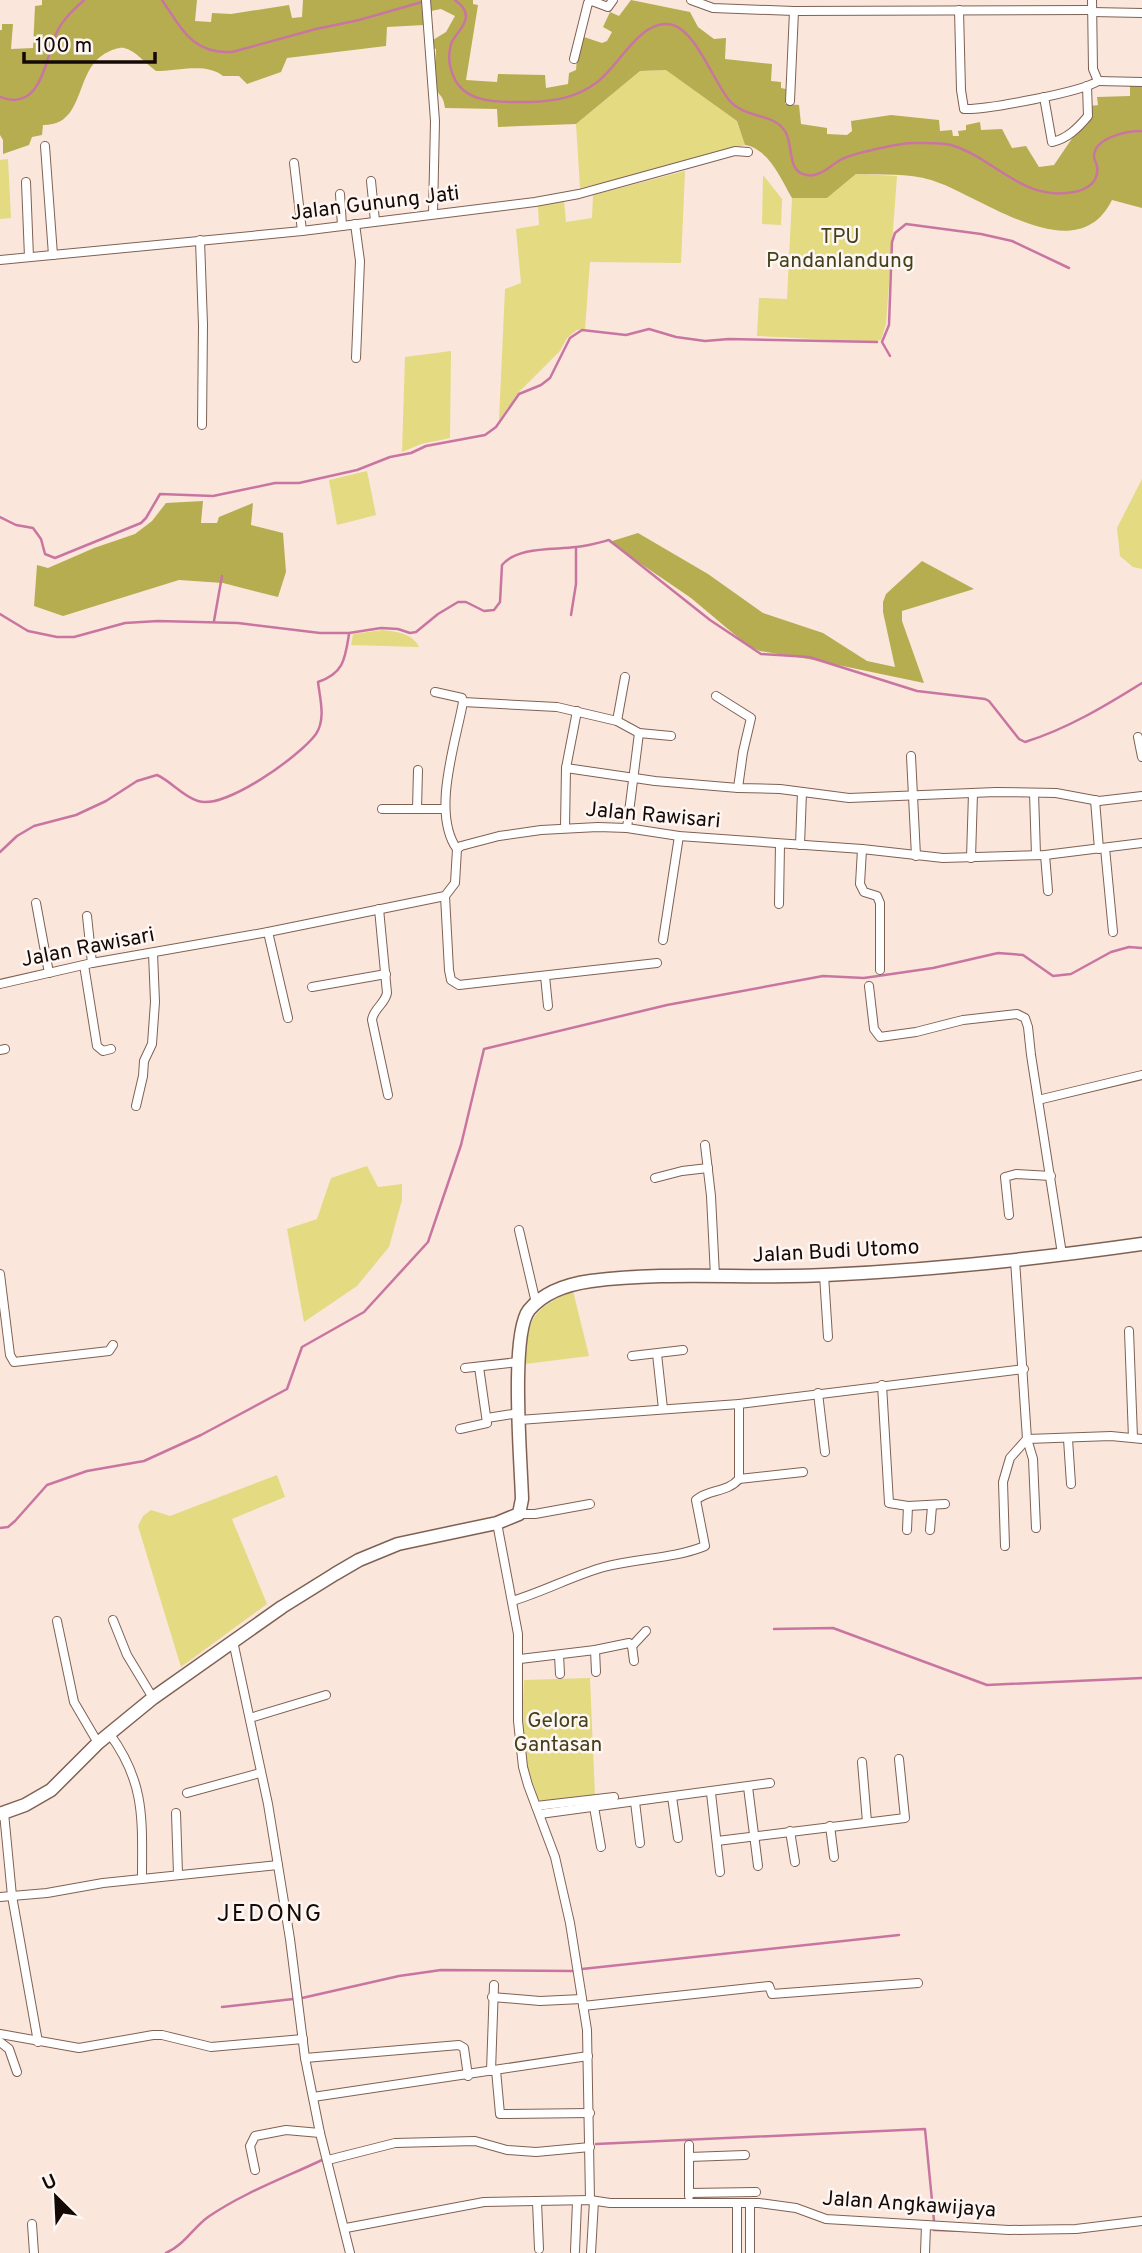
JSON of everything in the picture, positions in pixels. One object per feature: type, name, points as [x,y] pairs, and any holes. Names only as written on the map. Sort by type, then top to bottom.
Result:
[{"type":"street","points":[[426,0],[435,121],[433,214]]},
{"type":"street","points":[[574,59],[588,3],[592,1],[608,8],[612,0]]},
{"type":"street","points":[[691,0],[713,8],[795,11],[1142,13]]},
{"type":"street","points":[[790,101],[797,0]]},
{"type":"street","points":[[1092,0],[1093,69],[1098,81]]},
{"type":"street","points":[[960,10],[961,90],[964,109],[999,106],[1044,97],[1098,81],[1142,82]]},
{"type":"street","points":[[1044,97],[1052,142],[1066,137],[1088,116],[1087,86]]},
{"type":"street","points":[[45,146],[53,254]]},
{"type":"street","name":"Jalan Gunung Jati","points":[[0,260],[302,231],[579,194],[735,151],[748,152]]},
{"type":"street","points":[[294,163],[302,231]]},
{"type":"street","points":[[371,181],[375,222]]},
{"type":"street","points":[[26,182],[29,257]]},
{"type":"street","points":[[340,194],[342,226]]},
{"type":"street","points":[[355,224],[360,261],[356,358]]},
{"type":"street","points":[[200,240],[202,425]]},
{"type":"street","points":[[617,721],[625,677]]},
{"type":"street","points":[[435,692],[462,698],[463,702],[449,766],[445,809],[452,841],[457,849],[455,883],[445,896],[451,980],[459,985],[657,963]]},
{"type":"street","points":[[716,696],[751,718],[738,788]]},
{"type":"street","points":[[463,702],[557,707],[617,721],[639,733],[671,736]]},
{"type":"street","points":[[565,828],[566,768],[577,711]]},
{"type":"street","points":[[627,828],[639,733]]},
{"type":"street","points":[[1138,737],[1142,757]]},
{"type":"street","points":[[911,756],[916,856]]},
{"type":"street","points":[[566,768],[632,778],[738,788],[780,789],[849,798],[973,793],[1056,793],[1095,800],[1142,796]]},
{"type":"street","points":[[418,771],[418,809]]},
{"type":"street","points":[[800,845],[802,793]]},
{"type":"street","points":[[971,858],[973,793]]},
{"type":"street","points":[[1034,793],[1040,855],[1048,891]]},
{"type":"street","points":[[1095,800],[1113,932]]},
{"type":"street","points":[[382,809],[445,809]]},
{"type":"street","name":"Jalan Rawisari","points":[[457,849],[466,844],[499,836],[565,828],[627,828],[679,836],[862,849],[916,856],[971,858],[1040,855],[1142,843]]},
{"type":"street","points":[[663,940],[679,836]]},
{"type":"street","points":[[779,904],[780,844]]},
{"type":"street","points":[[862,849],[861,888],[864,892],[877,896],[880,903],[880,970]]},
{"type":"street","name":"Jalan Rawisari","points":[[0,984],[88,964],[268,932],[445,896]]},
{"type":"street","points":[[36,904],[49,973]]},
{"type":"street","points":[[379,909],[386,998],[373,1013],[372,1020],[388,1095]]},
{"type":"street","points":[[87,916],[88,964],[97,1046],[103,1051],[111,1049]]},
{"type":"street","points":[[268,932],[288,1018]]},
{"type":"street","points":[[136,1105],[144,1061],[152,1044],[155,1002],[153,953]]},
{"type":"street","points":[[313,987],[386,974]]},
{"type":"street","points":[[545,976],[548,1006]]},
{"type":"street","points":[[869,986],[874,1029],[880,1037],[916,1032],[962,1020],[1021,1014],[1028,1027],[1062,1254]]},
{"type":"street","points":[[1038,1100],[1142,1075]]},
{"type":"street","points":[[705,1144],[715,1276]]},
{"type":"street","points":[[655,1178],[708,1168]]},
{"type":"street","points":[[1009,1214],[1005,1177],[1016,1174],[1051,1176]]},
{"type":"street","points":[[519,1230],[536,1303],[523,1321],[518,1362],[522,1499],[519,1514]]},
{"type":"street","name":"Jalan Budi Utomo","points":[[536,1303],[555,1291],[592,1281],[824,1275],[1015,1260],[1142,1244]]},
{"type":"street","points":[[1015,1260],[1027,1439],[1033,1459],[1036,1528]]},
{"type":"street","points":[[0,1274],[10,1354],[15,1362],[109,1351],[113,1345]]},
{"type":"street","points":[[824,1275],[828,1336]]},
{"type":"street","points":[[1005,1546],[1003,1482],[1010,1458],[1027,1439],[1138,1438],[1129,1331]]},
{"type":"street","points":[[632,1356],[683,1350]]},
{"type":"street","points":[[657,1353],[663,1409]]},
{"type":"street","points":[[465,1368],[518,1362]]},
{"type":"street","points":[[460,1429],[487,1423],[479,1367]]},
{"type":"street","points":[[487,1418],[739,1404],[1024,1369]]},
{"type":"street","points":[[882,1385],[888,1502],[896,1506],[945,1504]]},
{"type":"street","points":[[818,1393],[825,1452]]},
{"type":"street","points":[[739,1404],[739,1479]]},
{"type":"street","points":[[1068,1439],[1071,1484]]},
{"type":"street","points":[[512,1601],[601,1568],[683,1553],[705,1546],[696,1498],[727,1489],[739,1479],[803,1472]]},
{"type":"street","points":[[38,2042],[12,1896],[2,1813],[25,1805],[51,1790],[109,1733],[233,1641],[335,1574],[382,1549],[497,1523],[519,1514],[535,1514],[590,1504]]},
{"type":"street","points":[[907,1530],[908,1506]]},
{"type":"street","points":[[930,1530],[932,1506]]},
{"type":"street","points":[[497,1523],[518,1634],[520,1743],[528,1785],[555,1857],[563,1889],[583,2002],[590,2113],[591,2253]]},
{"type":"street","points":[[113,1620],[127,1655],[153,1698]]},
{"type":"street","points":[[57,1621],[74,1702],[98,1743]]},
{"type":"street","points":[[632,1646],[646,1631]]},
{"type":"street","points":[[233,1641],[278,1865],[305,2058],[320,2133],[346,2228],[350,2253]]},
{"type":"street","points":[[520,1659],[626,1644],[632,1646]]},
{"type":"street","points":[[632,1646],[634,1661]]},
{"type":"street","points":[[595,1650],[596,1672]]},
{"type":"street","points":[[559,1655],[560,1674]]},
{"type":"street","points":[[250,1718],[326,1695]]},
{"type":"street","points":[[109,1733],[124,1753],[137,1784],[142,1822],[142,1879]]},
{"type":"street","points":[[717,1841],[905,1818],[899,1759]]},
{"type":"street","points":[[862,1762],[867,1822]]},
{"type":"street","points":[[187,1793],[260,1773]]},
{"type":"street","points":[[538,1810],[594,1807],[770,1783]]},
{"type":"street","points":[[748,1787],[758,1866]]},
{"type":"street","points":[[711,1793],[720,1872]]},
{"type":"street","points":[[538,1810],[614,1797]]},
{"type":"street","points":[[672,1797],[678,1838]]},
{"type":"street","points":[[635,1802],[640,1843]]},
{"type":"street","points":[[594,1807],[601,1847]]},
{"type":"street","points":[[176,1813],[178,1874]]},
{"type":"street","points":[[830,1826],[834,1857]]},
{"type":"street","points":[[790,1831],[795,1863]]},
{"type":"street","points":[[0,1897],[178,1874],[278,1865]]},
{"type":"street","points":[[492,1997],[583,2002],[769,1986],[772,1994],[918,1983]]},
{"type":"street","points":[[494,1985],[493,2070],[500,2114],[590,2113]]},
{"type":"street","points":[[0,2034],[79,2048],[162,2035],[199,2045],[227,2047],[303,2039]]},
{"type":"street","points":[[0,2042],[9,2049],[17,2072]]},
{"type":"street","points":[[305,2058],[459,2045],[464,2048],[468,2076]]},
{"type":"street","points":[[313,2097],[588,2056]]},
{"type":"street","points":[[254,2170],[250,2146],[255,2136],[286,2130],[320,2133]]},
{"type":"street","points":[[328,2160],[396,2143],[475,2141],[507,2150],[536,2152],[590,2147]]},
{"type":"street","points":[[689,2145],[689,2203]]},
{"type":"street","points":[[689,2158],[745,2155]]},
{"type":"street","points":[[689,2193],[756,2192]]},
{"type":"street","name":"Jalan Angkawijaya","points":[[346,2228],[484,2202],[592,2201],[750,2203],[796,2208],[826,2219],[1034,2231],[1142,2221]]},
{"type":"street","points":[[537,2202],[539,2249]]},
{"type":"street","points":[[575,2251],[577,2202]]},
{"type":"street","points":[[737,2203],[737,2253]]},
{"type":"street","points":[[750,2203],[750,2253]]},
{"type":"street","points":[[33,2224],[34,2253]]},
{"type":"street","points":[[925,2253],[926,2225]]},
{"type":"street","points":[[737,2237],[750,2238]]},
{"type":"green space","points":[[667,70],[737,121],[745,145],[580,188],[576,124],[640,71]]},
{"type":"green space","points":[[8,159],[11,218],[0,219],[0,160]]},
{"type":"green space","points":[[685,171],[681,263],[590,262],[585,329],[577,330],[567,338],[560,351],[519,392],[499,420],[505,289],[521,283],[516,229],[539,225],[538,206],[564,201],[566,222],[592,218],[593,195]]},
{"type":"green space","name":"TPU Pandanlandung","points":[[856,174],[897,176],[886,324],[881,340],[872,342],[757,336],[759,298],[787,299],[792,198],[827,198]]},
{"type":"green space","points":[[763,175],[782,199],[781,225],[762,224]]},
{"type":"green space","points":[[451,351],[450,438],[421,444],[402,452],[405,357]]},
{"type":"green space","points":[[367,471],[376,515],[337,525],[329,480]]},
{"type":"green space","points":[[1142,479],[1142,569],[1133,567],[1120,556],[1117,528]]},
{"type":"green space","points":[[383,630],[408,636],[419,647],[351,645],[353,634]]},
{"type":"green space","points":[[367,1166],[378,1187],[402,1184],[402,1200],[389,1247],[357,1286],[304,1322],[287,1229],[317,1219],[331,1178]]},
{"type":"green space","points":[[573,1291],[589,1356],[525,1364],[528,1336],[534,1318],[548,1304]]},
{"type":"green space","points":[[277,1475],[285,1497],[232,1519],[267,1604],[181,1667],[138,1526],[143,1516],[151,1510],[170,1516]]},
{"type":"green space","name":"Gelora Gantasan","points":[[590,1678],[595,1796],[544,1802],[538,1799],[526,1762],[522,1725],[524,1680]]},
{"type":"shaded area","points":[[42,0],[197,0],[195,21],[211,22],[212,13],[231,14],[289,5],[292,18],[302,17],[303,0],[422,0],[424,25],[387,27],[386,46],[287,58],[281,72],[247,84],[239,76],[223,76],[208,69],[156,71],[132,51],[116,49],[97,60],[89,70],[74,107],[67,116],[57,123],[43,125],[42,135],[32,137],[29,145],[3,154],[3,140],[0,135],[0,30],[2,24],[13,24],[11,49],[33,48],[35,6],[42,5]]},
{"type":"shaded area","points":[[430,0],[473,0],[473,4],[478,5],[466,80],[497,82],[498,74],[545,75],[546,88],[568,84],[569,73],[576,70],[584,37],[602,43],[607,41],[612,32],[603,27],[610,12],[619,16],[631,0],[690,12],[698,27],[714,39],[726,38],[725,59],[772,64],[771,81],[781,82],[781,88],[786,89],[785,104],[799,105],[801,124],[827,128],[827,134],[847,135],[852,131],[851,121],[891,115],[939,120],[940,131],[952,130],[953,136],[959,136],[958,131],[966,130],[966,125],[980,122],[981,130],[1002,129],[1012,148],[1026,146],[1039,167],[1054,165],[1085,124],[1090,106],[1098,105],[1097,97],[1130,96],[1130,85],[1142,86],[1142,208],[1112,200],[1096,221],[1076,230],[1052,230],[1027,223],[931,180],[894,175],[856,174],[827,198],[792,198],[768,159],[761,152],[745,145],[737,121],[666,70],[640,71],[576,124],[498,127],[497,109],[445,108],[435,84],[436,49],[433,48],[433,40],[446,32],[455,16],[441,9],[431,11]]},
{"type":"shaded area","points":[[203,501],[201,523],[217,523],[219,517],[253,503],[251,525],[283,533],[286,572],[278,597],[223,583],[179,580],[63,616],[34,606],[37,565],[48,568],[135,534],[152,521],[166,503]]},
{"type":"shaded area","points":[[638,533],[708,574],[763,613],[823,633],[867,661],[895,667],[883,612],[886,594],[922,561],[974,589],[902,611],[902,621],[924,683],[760,651],[747,645],[691,598],[609,542]]},
{"type":"waterway","points":[[0,97],[14,100],[24,98],[33,91],[44,70],[58,29],[84,0]]},
{"type":"waterway","points":[[162,0],[190,38],[207,49],[218,52],[232,52],[422,2]]},
{"type":"waterway","points":[[455,0],[464,9],[466,17],[464,25],[451,44],[451,68],[458,85],[476,97],[498,102],[532,102],[574,95],[605,76],[641,35],[661,24],[673,25],[681,29],[697,47],[729,100],[744,111],[781,126],[788,138],[796,169],[806,175],[818,174],[842,159],[867,151],[907,143],[937,143],[966,151],[1034,189],[1050,193],[1072,192],[1084,189],[1096,178],[1094,156],[1100,144],[1113,136],[1142,131]]},
{"type":"waterway","points":[[890,356],[882,342],[889,325],[892,242],[895,233],[906,224],[1012,241],[1069,268]]},
{"type":"waterway","points":[[0,517],[16,525],[33,528],[41,539],[45,554],[55,558],[141,523],[160,494],[213,496],[275,483],[299,483],[357,470],[426,446],[485,435],[496,427],[519,394],[550,378],[570,338],[582,330],[626,335],[649,329],[676,337],[705,341],[729,339],[877,342]]},
{"type":"waterway","points":[[0,614],[28,631],[57,637],[74,637],[125,623],[158,621],[238,623],[320,633],[349,633],[381,628],[410,633],[416,632],[458,602],[466,602],[484,611],[494,610],[500,602],[502,565],[517,555],[609,540],[710,620],[761,654],[809,657],[917,691],[985,699],[1019,739],[1025,742],[1071,724],[1142,683]]},
{"type":"waterway","points":[[571,615],[576,584],[576,549]]},
{"type":"waterway","points":[[214,621],[222,576]]},
{"type":"waterway","points":[[0,852],[17,836],[34,826],[76,815],[106,801],[137,781],[157,775],[193,799],[210,802],[243,790],[261,779],[295,755],[316,734],[322,715],[318,682],[333,674],[342,664],[349,634]]},
{"type":"waterway","points":[[0,1528],[8,1527],[15,1521],[47,1485],[87,1471],[144,1461],[201,1435],[287,1389],[302,1347],[364,1312],[428,1242],[461,1145],[484,1049],[667,1005],[823,976],[864,978],[933,968],[998,953],[1023,955],[1053,976],[1071,974],[1111,952],[1129,947],[1142,948]]},
{"type":"waterway","points":[[774,1629],[833,1628],[987,1685],[1142,1678]]},
{"type":"waterway","points":[[582,1969],[899,1935]]},
{"type":"waterway","points":[[302,1998],[399,1976],[441,1970],[573,1971]]},
{"type":"waterway","points":[[222,2007],[293,1999]]},
{"type":"waterway","points":[[596,2144],[925,2129],[934,2221]]},
{"type":"waterway","points":[[166,2253],[178,2246],[203,2221],[221,2208],[322,2160]]},
{"type":"waterway","points":[[934,2230],[965,2231]]},
{"type":"district","name":"JEDONG","points":[[270,1915]]}]
